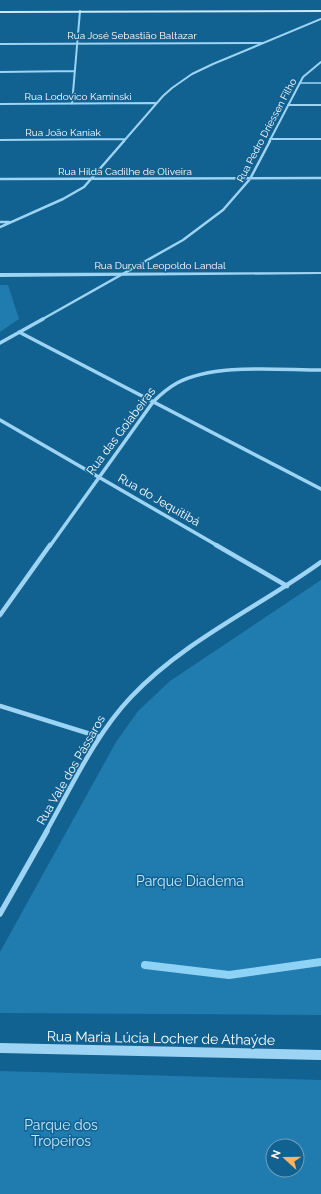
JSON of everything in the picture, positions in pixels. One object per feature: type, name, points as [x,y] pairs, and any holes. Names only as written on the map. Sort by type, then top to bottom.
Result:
[{"type":"main road","points":[[0,12],[321,11]]},
{"type":"street","points":[[72,104],[80,12]]},
{"type":"street","points":[[0,227],[67,197],[84,186],[92,179],[170,88],[188,76],[321,20]]},
{"type":"street","name":"Rua José Sebastião Baltazar","points":[[0,44],[264,43]]},
{"type":"street","name":"Rua Pedro Driessen Filho","points":[[0,343],[183,240],[210,220],[234,199],[250,179],[300,83],[310,70],[321,62]]},
{"type":"street","points":[[0,72],[75,71]]},
{"type":"street","name":"Rua Lodovico Kaminski","points":[[0,104],[156,103]]},
{"type":"street","points":[[288,105],[321,105]]},
{"type":"street","points":[[270,139],[321,139]]},
{"type":"street","name":"Rua João Kaniak","points":[[0,140],[126,140]]},
{"type":"street","name":"Rua Hilda Cadilhe de Oliveira","points":[[0,179],[321,178]]},
{"type":"street","points":[[0,222],[12,222]]},
{"type":"street","name":"Rua Durval Leopoldo Landal","points":[[0,275],[321,273]]},
{"type":"street","points":[[19,332],[321,489]]},
{"type":"street","name":"Rua das Goiabeiras","points":[[0,615],[153,402],[166,389],[193,376],[206,372],[230,370],[321,370]]},
{"type":"street","name":"Rua do Jequitibá","points":[[0,420],[287,586]]},
{"type":"street","name":"Rua Vale dos Pássaros","points":[[0,914],[100,737],[113,718],[132,696],[152,677],[208,636],[287,586],[321,562]]},
{"type":"street","points":[[0,706],[100,737]]},
{"type":"street","name":"Rua Maria Lúcia Locher de Athaýde","points":[[0,1048],[321,1055]]},
{"type":"lane","points":[[300,83],[321,83]]},
{"type":"green space","points":[[0,285],[8,285],[19,319],[0,332]]},
{"type":"green space","name":"Parque Diadema","points":[[321,580],[321,1015],[0,1013],[0,952],[116,742],[138,711],[170,681]]},
{"type":"green space","name":"Parque dos Tropeiros","points":[[0,1071],[321,1080],[321,1194],[0,1194]]},
{"type":"waterway","points":[[145,965],[229,975],[321,962]]}]
